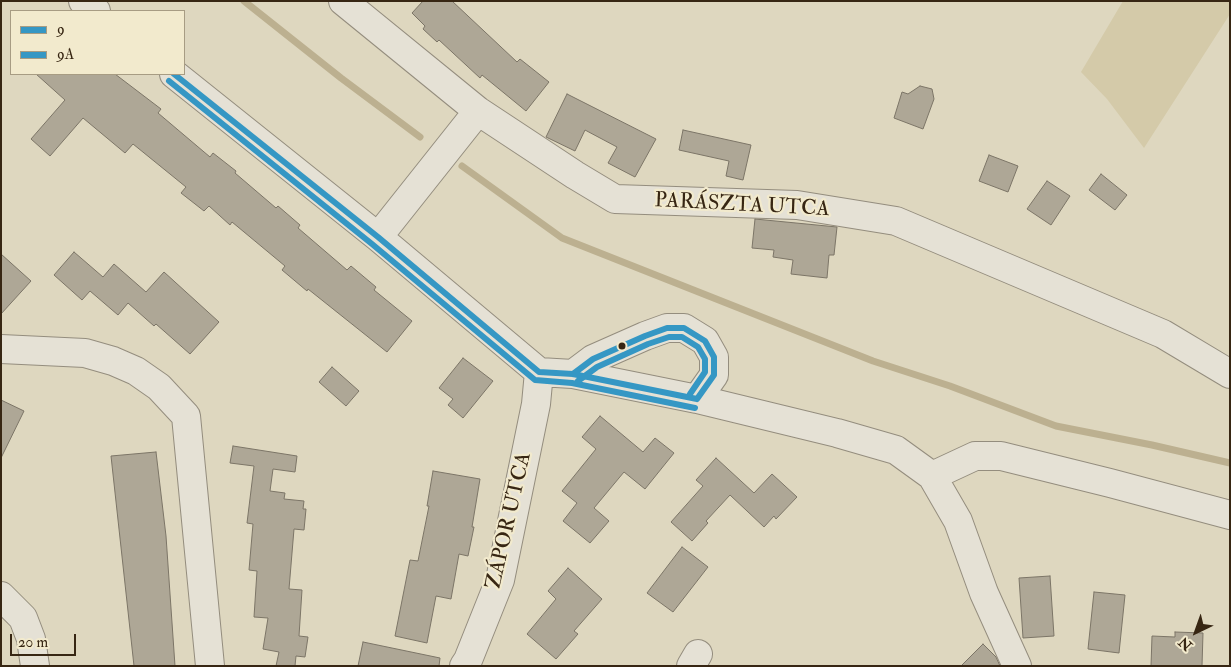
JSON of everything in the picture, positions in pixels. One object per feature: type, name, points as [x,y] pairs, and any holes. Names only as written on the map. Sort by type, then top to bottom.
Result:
[{"type":"street","points":[[83,1],[95,10]]},
{"type":"street","name":"PARÁSZTA UTCA","points":[[343,1],[478,111],[615,199],[797,205],[896,221],[1163,334],[1230,374]]},
{"type":"street","points":[[175,75],[378,237],[540,372],[573,374],[697,399],[837,433],[896,450],[932,476],[958,521],[984,593],[1017,666]]},
{"type":"street","points":[[378,237],[478,111]]},
{"type":"street","points":[[573,374],[594,359],[645,336],[667,328],[684,328],[706,341],[714,358],[714,375],[697,399]]},
{"type":"street","points":[[1,349],[85,353],[113,361],[136,370],[159,387],[186,416],[210,666]]},
{"type":"street","name":"ZÁPOR UTCA","points":[[464,666],[500,580],[536,404],[540,372]]},
{"type":"street","points":[[932,476],[974,456],[1001,456],[1230,515]]},
{"type":"street","points":[[1,596],[23,618],[32,639],[36,666]]},
{"type":"shaded area","points":[[1123,1],[1230,1],[1230,14],[1144,148],[1107,99],[1081,72]]},
{"type":"building","points":[[423,1],[452,1],[517,62],[520,59],[549,82],[526,111],[482,75],[480,78],[439,40],[437,42],[423,29],[425,26],[412,13]]},
{"type":"building","points":[[37,75],[116,75],[161,109],[158,113],[210,157],[213,153],[236,171],[235,173],[276,208],[278,206],[300,225],[298,228],[347,270],[351,266],[376,287],[374,290],[412,321],[387,352],[308,289],[307,291],[282,270],[285,266],[232,222],[230,225],[209,206],[204,211],[181,193],[186,187],[133,144],[125,153],[83,118],[50,156],[31,139],[65,100]]},
{"type":"building","points":[[920,86],[932,89],[934,99],[923,129],[894,118],[902,92],[908,94]]},
{"type":"building","points":[[567,94],[656,139],[635,177],[608,163],[617,147],[585,130],[575,151],[546,137]]},
{"type":"building","points":[[683,130],[751,145],[743,180],[726,176],[729,161],[679,150]]},
{"type":"building","points":[[989,155],[1018,166],[1008,192],[979,181]]},
{"type":"building","points":[[1101,174],[1127,195],[1115,210],[1089,190]]},
{"type":"building","points":[[1047,181],[1070,196],[1051,225],[1027,209]]},
{"type":"building","points":[[755,219],[837,227],[834,255],[829,255],[827,278],[791,274],[793,260],[773,257],[774,250],[752,248]]},
{"type":"building","points":[[74,252],[103,277],[114,264],[146,292],[164,272],[219,322],[190,354],[156,324],[154,326],[128,303],[118,315],[90,291],[82,300],[54,275]]},
{"type":"building","points":[[1,254],[31,281],[1,314]]},
{"type":"building","points":[[463,358],[493,381],[463,418],[448,405],[453,399],[439,388]]},
{"type":"building","points":[[332,367],[359,391],[346,406],[319,382]]},
{"type":"building","points":[[1,400],[24,411],[1,458]]},
{"type":"building","points":[[600,416],[643,452],[655,438],[674,453],[645,489],[624,472],[594,508],[609,521],[590,543],[563,521],[577,503],[562,491],[596,449],[582,437]]},
{"type":"building","points":[[233,446],[297,456],[295,472],[273,469],[270,491],[285,493],[284,499],[304,501],[303,509],[306,509],[304,530],[294,529],[289,589],[302,590],[299,636],[308,637],[305,657],[296,656],[295,666],[276,666],[279,652],[263,649],[268,618],[254,617],[257,571],[249,570],[253,524],[247,523],[254,466],[230,463]]},
{"type":"building","points":[[156,452],[166,536],[175,666],[134,666],[111,456]]},
{"type":"building","points":[[716,458],[754,493],[772,474],[797,497],[776,519],[774,516],[764,527],[730,495],[706,521],[708,523],[692,541],[671,522],[703,486],[696,480]]},
{"type":"building","points":[[433,471],[480,479],[468,556],[459,554],[451,599],[436,596],[427,643],[395,636],[410,560],[418,561],[429,506],[427,506]]},
{"type":"building","points":[[682,547],[708,567],[673,612],[647,593]]},
{"type":"building","points":[[568,568],[602,599],[574,631],[578,634],[556,659],[527,634],[556,599],[548,591]]},
{"type":"building","points":[[1050,576],[1054,636],[1023,638],[1019,578]]},
{"type":"building","points":[[1094,592],[1125,595],[1119,653],[1088,649]]},
{"type":"building","points":[[1175,632],[1203,633],[1202,666],[1151,666],[1152,636],[1175,637]]},
{"type":"building","points":[[363,642],[440,658],[439,666],[358,666]]},
{"type":"building","points":[[983,644],[996,657],[1000,666],[961,666]]},
{"type":"waterway","points":[[244,1],[341,78],[420,137]]},
{"type":"waterway","points":[[462,166],[562,238],[873,361],[950,386],[1056,426],[1230,463]]},
{"type":"transit line","name":"9","points":[[175,75],[378,237],[539,372],[573,374],[697,399]]},
{"type":"transit line","name":"9A","points":[[169,81],[372,244],[535,380],[572,383],[695,408]]},
{"type":"transit line","name":"9","points":[[573,374],[593,359],[645,336],[667,328],[684,328],[705,341],[714,357],[714,375],[697,399]]},
{"type":"transit line","name":"9A","points":[[578,381],[597,367],[648,344],[669,337],[682,337],[698,347],[705,359],[705,372],[690,394]]}]
